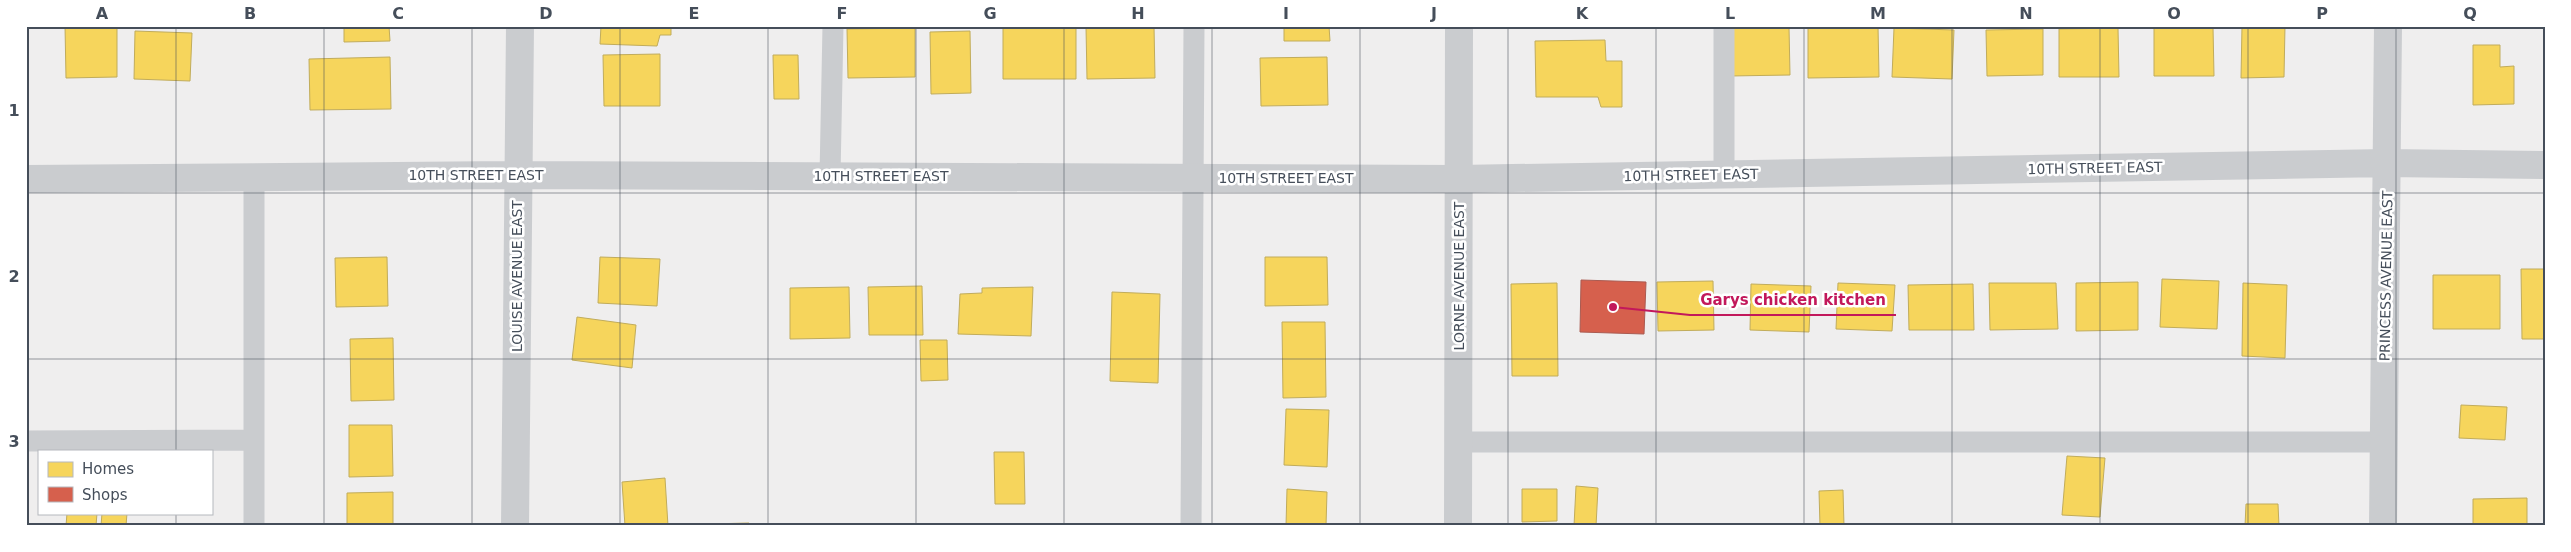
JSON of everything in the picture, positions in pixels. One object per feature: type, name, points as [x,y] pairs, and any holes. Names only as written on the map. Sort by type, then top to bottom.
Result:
[{"type":"street","name":"LOUISE AVENUE EAST","points":[[515,526],[520,26]]},
{"type":"street","name":"LORNE AVENUE EAST","points":[[1458,526],[1459,26]]},
{"type":"street","name":"PRINCESS AVENUE EAST","points":[[2383,526],[2388,26]]},
{"type":"street","name":"10TH STREET EAST","points":[[26,179],[518,175],[1459,179],[2388,163],[2545,165]]},
{"type":"lane","points":[[830,176],[833,26]]},
{"type":"lane","points":[[1191,526],[1195,177],[1194,26]]},
{"type":"lane","points":[[1724,26],[1724,174]]},
{"type":"lane","points":[[254,177],[254,526]]},
{"type":"lane","points":[[26,440],[254,440]]},
{"type":"lane","points":[[1458,442],[2384,442]]},
{"type":"building: Homes","points":[[65,26],[117,26],[117,77],[66,78]]},
{"type":"building: Homes","points":[[344,26],[389,26],[390,41],[344,42]]},
{"type":"building: Homes","points":[[601,26],[671,26],[671,35],[660,35],[657,46],[600,44]]},
{"type":"building: Homes","points":[[1003,26],[1076,26],[1076,79],[1003,79]]},
{"type":"building: Homes","points":[[1154,26],[1155,78],[1087,79],[1086,27]]},
{"type":"building: Homes","points":[[1284,26],[1329,26],[1330,41],[1284,41]]},
{"type":"building: Homes","points":[[1808,26],[1878,26],[1879,77],[1808,78]]},
{"type":"building: Homes","points":[[2242,26],[2285,26],[2284,77],[2241,78]]},
{"type":"building: Homes","points":[[27,27],[28,78],[26,78]]},
{"type":"building: Homes","points":[[1730,27],[1789,27],[1790,75],[1730,76]]},
{"type":"building: Homes","points":[[2154,27],[2213,27],[2214,76],[2154,76]]},
{"type":"building: Homes","points":[[915,28],[915,77],[848,78],[847,29]]},
{"type":"building: Homes","points":[[1894,28],[1954,30],[1952,79],[1892,77]]},
{"type":"building: Homes","points":[[2118,28],[2119,77],[2059,77],[2059,29]]},
{"type":"building: Homes","points":[[2043,29],[2043,75],[1987,76],[1986,30]]},
{"type":"building: Homes","points":[[135,31],[192,33],[190,81],[134,79]]},
{"type":"building: Homes","points":[[970,31],[971,93],[931,94],[930,32]]},
{"type":"building: Homes","points":[[1605,40],[1606,61],[1622,61],[1622,107],[1601,107],[1598,97],[1536,97],[1535,41]]},
{"type":"building: Homes","points":[[2473,45],[2500,45],[2500,67],[2514,66],[2514,104],[2473,105]]},
{"type":"building: Homes","points":[[660,54],[660,106],[604,106],[603,55]]},
{"type":"building: Homes","points":[[773,55],[798,55],[799,99],[774,99]]},
{"type":"building: Homes","points":[[390,57],[391,109],[310,110],[309,59]]},
{"type":"building: Homes","points":[[1327,57],[1328,105],[1261,106],[1260,58]]},
{"type":"building: Homes","points":[[387,257],[388,306],[336,307],[335,258]]},
{"type":"building: Homes","points":[[600,257],[660,259],[657,306],[598,303]]},
{"type":"building: Homes","points":[[1265,257],[1327,257],[1328,305],[1265,306]]},
{"type":"building: Homes","points":[[2521,269],[2545,269],[2545,339],[2522,339]]},
{"type":"building: Homes","points":[[2433,275],[2500,275],[2500,329],[2433,329]]},
{"type":"building: Homes","points":[[2162,279],[2219,281],[2217,329],[2160,327]]},
{"type":"building: Homes","points":[[1713,281],[1714,330],[1658,331],[1657,282]]},
{"type":"building: Homes","points":[[2138,282],[2138,330],[2076,331],[2076,283]]},
{"type":"building: Homes","points":[[1557,283],[1558,376],[1512,376],[1511,284]]},
{"type":"building: Homes","points":[[1838,283],[1895,285],[1892,331],[1836,329]]},
{"type":"building: Homes","points":[[1989,283],[2056,283],[2058,329],[1990,330]]},
{"type":"building: Homes","points":[[2243,283],[2287,285],[2285,358],[2242,356]]},
{"type":"building: Homes","points":[[1751,284],[1811,286],[1809,332],[1750,330]]},
{"type":"building: Homes","points":[[1973,284],[1974,330],[1909,330],[1908,285]]},
{"type":"building: Homes","points":[[922,286],[923,335],[869,335],[868,287]]},
{"type":"building: Homes","points":[[849,287],[850,338],[790,339],[790,288]]},
{"type":"building: Homes","points":[[1033,287],[1031,336],[958,334],[960,294],[982,293],[982,288]]},
{"type":"building: Homes","points":[[1112,292],[1160,294],[1158,383],[1110,381]]},
{"type":"building: Homes","points":[[577,317],[636,325],[632,368],[572,360]]},
{"type":"building: Homes","points":[[1282,322],[1325,322],[1326,397],[1283,398]]},
{"type":"building: Homes","points":[[393,338],[394,400],[351,401],[350,339]]},
{"type":"building: Homes","points":[[920,340],[947,340],[948,380],[921,381]]},
{"type":"building: Homes","points":[[2461,405],[2507,407],[2505,440],[2459,438]]},
{"type":"building: Homes","points":[[1286,409],[1329,410],[1327,467],[1284,465]]},
{"type":"building: Homes","points":[[349,425],[392,425],[393,476],[349,477]]},
{"type":"building: Homes","points":[[994,452],[1024,452],[1025,504],[995,504]]},
{"type":"building: Homes","points":[[2067,456],[2105,458],[2100,517],[2062,515]]},
{"type":"building: Homes","points":[[665,478],[668,526],[625,526],[622,482]]},
{"type":"building: Homes","points":[[1576,486],[1598,488],[1596,526],[1574,526]]},
{"type":"building: Homes","points":[[1287,489],[1327,492],[1326,526],[1286,526]]},
{"type":"building: Homes","points":[[1522,489],[1557,489],[1557,521],[1522,522]]},
{"type":"building: Homes","points":[[1843,490],[1844,526],[1820,526],[1819,491]]},
{"type":"building: Homes","points":[[393,492],[393,526],[347,526],[347,493]]},
{"type":"building: Homes","points":[[2527,498],[2527,526],[2473,526],[2473,499]]},
{"type":"building: Homes","points":[[2246,504],[2278,504],[2279,526],[2245,526]]},
{"type":"building: Homes","points":[[67,514],[97,514],[96,526],[66,526]]},
{"type":"building: Homes","points":[[102,514],[127,514],[126,526],[101,526]]},
{"type":"building: Homes","points":[[749,523],[749,526],[709,526],[709,524]]},
{"type":"building: Shops","points":[[1581,280],[1646,282],[1644,334],[1580,332]]},
{"type":"place","name":"Garys chicken kitchen","points":[[1613,307]]}]
